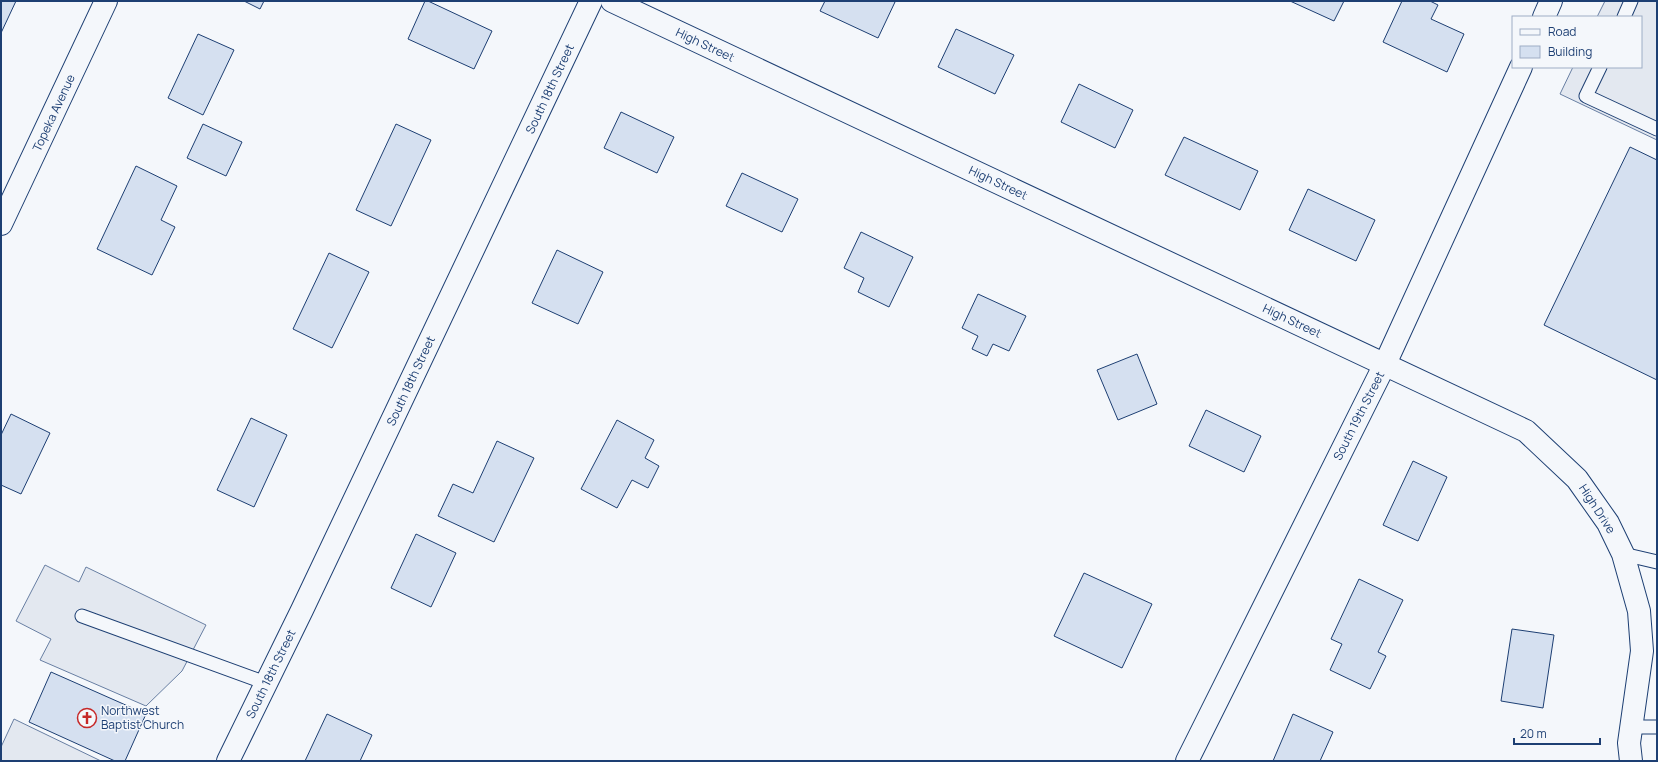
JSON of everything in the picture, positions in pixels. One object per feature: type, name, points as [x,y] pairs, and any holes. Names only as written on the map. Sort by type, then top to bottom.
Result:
[{"type":"street","name":"Topeka Avenue","points":[[1,224],[106,1]]},
{"type":"street","name":"South 18th Street","points":[[228,761],[592,1]]},
{"type":"street","name":"High Street","points":[[612,1],[1385,364]]},
{"type":"street","points":[[1544,16],[1551,1]]},
{"type":"street","name":"South 19th Street","points":[[1187,761],[1385,364],[1521,68]]},
{"type":"street","name":"High Drive","points":[[1385,364],[1526,431],[1577,479],[1608,523],[1623,554],[1639,611],[1642,651],[1629,743],[1631,761]]},
{"type":"lane","points":[[1624,16],[1631,1]]},
{"type":"lane","points":[[1600,68],[1586,96],[1657,129]]},
{"type":"lane","points":[[1623,554],[1657,562]]},
{"type":"lane","points":[[82,616],[266,684]]},
{"type":"lane","points":[[1631,727],[1657,727]]},
{"type":"shaded area","points":[[1605,1],[1657,1],[1657,140],[1560,94],[1573,68],[1642,68],[1642,16],[1598,16]]},
{"type":"shaded area","points":[[45,565],[79,582],[86,567],[206,625],[182,671],[146,706],[40,660],[51,639],[16,621]]},
{"type":"shaded area","points":[[14,719],[101,761],[1,761],[1,747]]},
{"type":"building","points":[[1,1],[16,1],[1,33]]},
{"type":"building","points":[[244,1],[264,1],[260,9]]},
{"type":"building","points":[[425,1],[428,1],[492,31],[474,69],[408,39]]},
{"type":"building","points":[[825,1],[895,2],[878,38],[820,11]]},
{"type":"building","points":[[1290,1],[1344,1],[1334,21]]},
{"type":"building","points":[[1402,1],[1430,1],[1438,5],[1431,19],[1464,34],[1447,72],[1383,42]]},
{"type":"building","points":[[956,29],[1014,55],[995,94],[938,67]]},
{"type":"building","points":[[198,34],[234,50],[203,115],[168,98]]},
{"type":"building","points":[[1079,84],[1133,110],[1115,148],[1061,122]]},
{"type":"building","points":[[621,112],[674,137],[657,173],[604,148]]},
{"type":"building","points":[[203,124],[242,142],[226,176],[187,158]]},
{"type":"building","points":[[396,124],[431,140],[391,226],[356,210]]},
{"type":"building","points":[[1184,137],[1258,171],[1240,210],[1165,175]]},
{"type":"building","points":[[1630,147],[1657,160],[1657,380],[1544,325]]},
{"type":"building","points":[[136,166],[177,186],[161,220],[175,227],[152,275],[97,249]]},
{"type":"building","points":[[742,173],[798,199],[782,232],[726,206]]},
{"type":"building","points":[[1308,189],[1375,220],[1356,261],[1289,230]]},
{"type":"building","points":[[861,232],[913,257],[889,307],[858,292],[864,278],[844,268]]},
{"type":"building","points":[[557,250],[603,272],[578,324],[532,303]]},
{"type":"building","points":[[329,253],[369,272],[332,348],[293,329]]},
{"type":"building","points":[[978,294],[1026,316],[1009,351],[993,344],[987,356],[972,349],[978,336],[962,328]]},
{"type":"building","points":[[1137,354],[1157,404],[1118,420],[1097,370]]},
{"type":"building","points":[[1206,410],[1261,436],[1244,472],[1189,446]]},
{"type":"building","points":[[11,414],[50,433],[21,494],[1,485],[1,435]]},
{"type":"building","points":[[251,418],[287,435],[254,507],[217,490]]},
{"type":"building","points":[[617,420],[654,440],[645,458],[659,466],[648,488],[632,480],[617,508],[581,489]]},
{"type":"building","points":[[497,441],[534,458],[494,542],[438,516],[453,484],[473,493]]},
{"type":"building","points":[[1413,461],[1447,477],[1418,541],[1383,525]]},
{"type":"building","points":[[416,534],[456,553],[431,607],[391,588]]},
{"type":"building","points":[[1084,573],[1152,604],[1122,668],[1054,636]]},
{"type":"building","points":[[1359,579],[1403,600],[1378,652],[1386,656],[1370,689],[1330,670],[1342,644],[1331,639]]},
{"type":"building","points":[[1512,629],[1554,635],[1543,708],[1501,701]]},
{"type":"building","name":"Northwest Baptist Church","points":[[51,672],[146,714],[125,761],[115,761],[29,722]]},
{"type":"building","points":[[327,714],[372,735],[360,761],[305,761]]},
{"type":"building","points":[[1293,714],[1333,732],[1320,761],[1273,761]]},
{"type":"place","name":"Northwest Baptist Church","points":[[87,718]]}]
